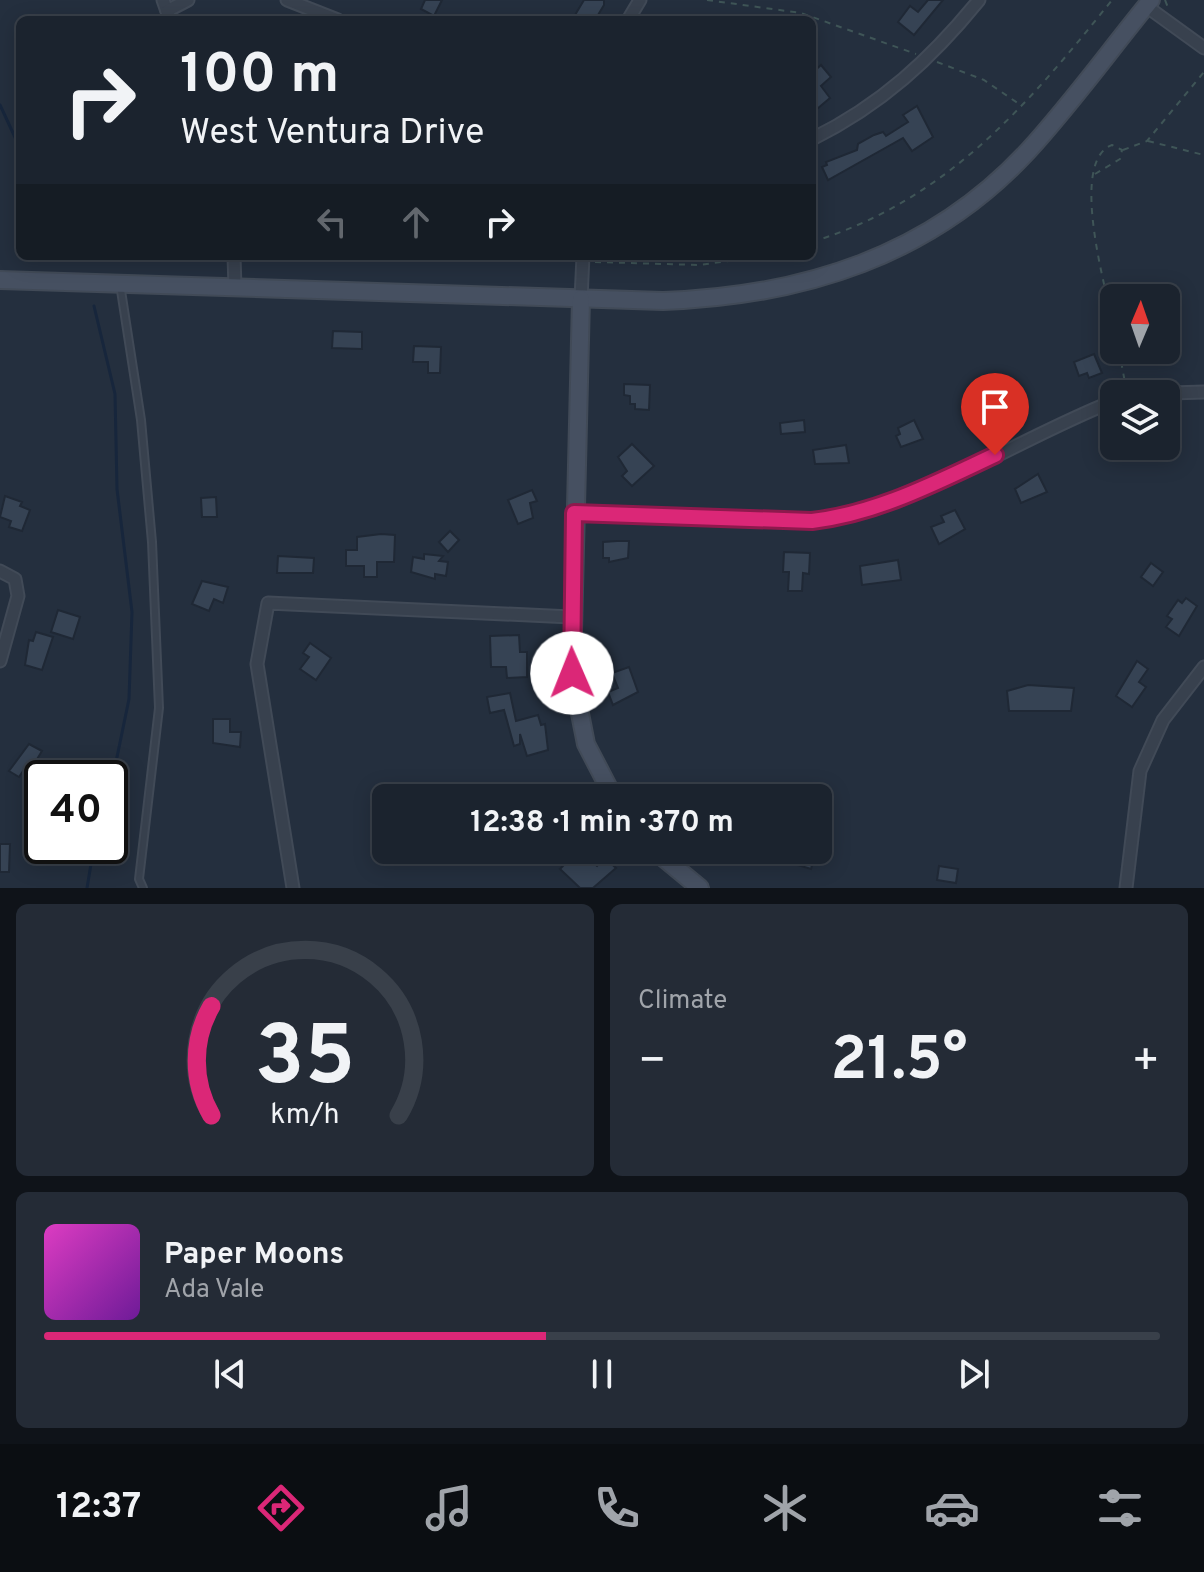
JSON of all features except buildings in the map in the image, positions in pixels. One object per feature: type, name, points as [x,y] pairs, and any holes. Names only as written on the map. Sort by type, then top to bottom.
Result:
[{"type":"main road","points":[[0,280],[663,301],[757,294],[812,282],[856,267],[944,222],[1027,152],[1148,3]]},
{"type":"main road","points":[[581,299],[571,617],[578,714],[586,744],[607,784]]},
{"type":"main road","points":[[671,864],[700,888]]},
{"type":"street","points":[[167,10],[188,0]]},
{"type":"street","points":[[287,0],[328,16]]},
{"type":"street","points":[[816,137],[856,117],[929,59],[979,0]]},
{"type":"street","points":[[1148,3],[1204,48]]},
{"type":"street","points":[[234,260],[235,288]]},
{"type":"street","points":[[581,299],[582,260]]},
{"type":"street","points":[[1180,393],[1204,392]]},
{"type":"street","points":[[574,513],[812,521],[851,517],[890,504],[1100,407]]},
{"type":"street","points":[[0,571],[15,579],[18,596],[0,661]]},
{"type":"street","points":[[293,888],[257,664],[268,603],[571,617]]},
{"type":"street","points":[[1126,888],[1140,771],[1163,720],[1204,667]]},
{"type":"lane","points":[[120,284],[141,420],[152,542],[159,708],[139,879],[143,888]]},
{"type":"path","points":[[707,0],[809,16]]},
{"type":"path","points":[[816,240],[890,209],[935,184],[1023,107],[1112,0]]},
{"type":"path","points":[[816,18],[984,80],[1023,107]]},
{"type":"path","points":[[1106,284],[1090,200],[1098,159],[1112,145],[1122,150],[1147,141],[1204,72]]},
{"type":"path","points":[[1147,141],[1204,155]]},
{"type":"path","points":[[1095,174],[1120,159],[1122,150]]},
{"type":"path","points":[[602,260],[699,265],[736,260]]},
{"type":"waterway","points":[[0,105],[16,139]]},
{"type":"waterway","points":[[94,306],[115,394],[117,489],[132,612],[129,699],[116,760]]},
{"type":"waterway","points":[[87,888],[91,864]]},
{"type":"route","points":[[572,673],[574,513],[812,521],[851,517],[890,504],[995,455]]}]
